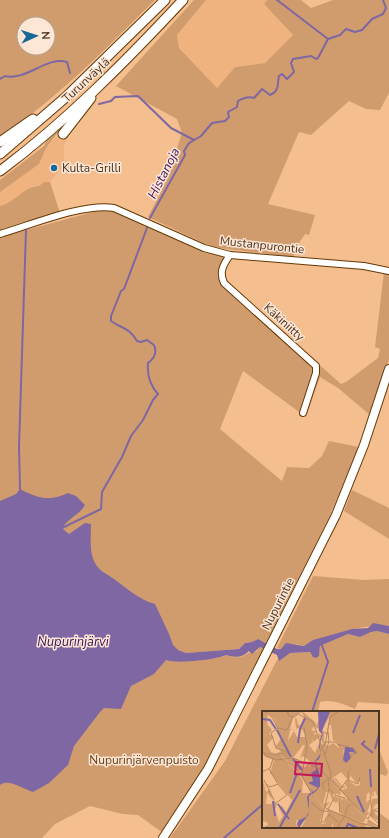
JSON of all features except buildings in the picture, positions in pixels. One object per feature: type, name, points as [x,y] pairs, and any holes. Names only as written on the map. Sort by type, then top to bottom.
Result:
[{"type":"highway","name":"Turunväylä","points":[[0,154],[66,97],[165,0]]},
{"type":"highway","name":"Turunväylä","points":[[0,171],[40,138],[114,71],[183,0]]},
{"type":"highway","points":[[63,134],[114,71]]},
{"type":"highway","points":[[0,142],[66,97]]},
{"type":"main road","name":"Nupurintie","points":[[163,838],[208,769],[340,507],[364,444],[389,369]]},
{"type":"street","name":"Mustanpurontie","points":[[0,234],[103,206],[114,208],[204,248],[230,255],[357,266],[389,271]]},
{"type":"street","name":"Käkiniitty","points":[[230,255],[223,266],[221,275],[224,283],[316,366],[316,373],[303,413]]},
{"type":"shaded area","points":[[206,0],[267,0],[264,4],[293,35],[265,63],[235,67],[217,88],[179,48],[177,35]]},
{"type":"shaded area","points":[[60,133],[68,136],[64,145],[64,165],[50,182],[44,182],[39,186],[32,186],[8,205],[0,206],[0,192],[39,164],[46,148]]},
{"type":"green space","points":[[0,0],[155,0],[61,90],[0,137]]},
{"type":"green space","points":[[194,0],[206,0],[177,35],[179,48],[217,88],[235,67],[265,63],[293,35],[264,4],[267,0],[301,0],[311,8],[333,0],[389,0],[389,93],[380,110],[366,109],[349,101],[311,135],[299,132],[268,204],[315,215],[309,235],[305,234],[297,246],[293,257],[212,247],[148,217],[166,182],[182,133],[177,119],[116,86]]},
{"type":"green space","points":[[62,127],[46,148],[39,164],[0,192],[0,180],[44,146],[47,140]]},
{"type":"green space","points":[[44,182],[50,182],[60,213],[0,231],[0,206],[10,202],[29,189],[39,186]]},
{"type":"green space","name":"Nupurinjärvenpuisto","points":[[104,209],[111,210],[209,253],[231,257],[225,270],[227,283],[341,384],[346,382],[378,358],[380,349],[375,347],[384,272],[389,273],[389,360],[370,415],[338,388],[320,377],[306,417],[243,371],[220,429],[282,481],[287,467],[309,468],[322,456],[329,441],[359,447],[329,517],[266,643],[258,639],[245,643],[239,649],[186,653],[178,650],[166,659],[196,661],[226,655],[239,657],[250,652],[256,652],[260,647],[264,649],[209,759],[163,833],[138,815],[123,814],[90,806],[55,824],[42,838],[0,838],[0,759],[110,593],[69,534],[62,528],[0,513],[0,237]]},
{"type":"green space","points":[[352,490],[389,508],[389,539],[344,511]]},
{"type":"green space","points":[[313,576],[364,580],[389,579],[389,626],[382,625],[359,628],[311,642],[304,646],[292,644],[281,649],[277,648]]},
{"type":"green space","points":[[377,631],[389,634],[389,704],[358,702],[355,709],[338,702],[324,701],[320,702],[318,711],[262,711],[262,828],[379,828],[379,813],[389,820],[389,838],[170,838],[225,761],[277,660],[290,653],[310,652],[312,655],[320,651],[320,646],[348,634],[360,637]]},
{"type":"green space","points":[[379,740],[380,752],[388,772],[386,776],[379,773]]},
{"type":"water","name":"Nupurinjärvi","points":[[20,489],[32,495],[44,498],[61,496],[68,493],[76,496],[85,505],[62,528],[69,534],[85,523],[91,524],[91,549],[93,559],[97,566],[103,572],[133,593],[155,604],[173,645],[178,650],[186,653],[239,649],[245,643],[258,639],[277,649],[281,649],[286,643],[304,646],[313,640],[352,629],[368,628],[373,623],[389,626],[389,634],[377,631],[360,637],[348,634],[320,646],[319,656],[316,658],[313,657],[310,652],[290,653],[279,661],[277,655],[260,647],[252,654],[249,651],[238,657],[226,655],[196,661],[178,662],[166,660],[154,674],[131,686],[121,709],[104,708],[100,712],[74,746],[68,765],[49,783],[33,792],[8,783],[0,785],[0,501],[16,494]]},
{"type":"waterway","points":[[277,0],[328,39]]},
{"type":"waterway","name":"Histanoja","points":[[150,218],[185,155],[184,151],[189,143],[201,136],[212,123],[225,121],[229,117],[228,112],[237,107],[238,101],[250,97],[254,98],[262,89],[270,95],[273,93],[278,87],[279,76],[282,74],[287,79],[294,72],[291,63],[293,59],[311,56],[316,59],[318,58],[328,39],[340,35],[346,29],[355,32],[362,30],[372,19],[383,14],[386,8],[383,0]]},
{"type":"waterway","points":[[0,79],[5,76],[13,77],[21,75],[52,62],[59,61],[67,62],[70,73]]},
{"type":"waterway","points":[[99,104],[111,101],[115,97],[138,96],[171,128],[194,140]]},
{"type":"waterway","name":"Histanoja","points":[[62,528],[101,509],[102,492],[122,457],[131,436],[143,420],[153,400],[158,394],[149,379],[148,371],[148,363],[155,355],[154,345],[147,340],[141,342],[137,341],[131,333],[111,321],[111,316],[121,291],[124,289],[147,228]]},
{"type":"waterway","points":[[20,489],[19,447],[26,230]]},
{"type":"waterway","points":[[312,711],[328,662],[321,643]]},
{"type":"waterway","points":[[224,838],[262,805]]},
{"type":"place","name":"Kulta-Grilli","points":[[54,168]]}]
